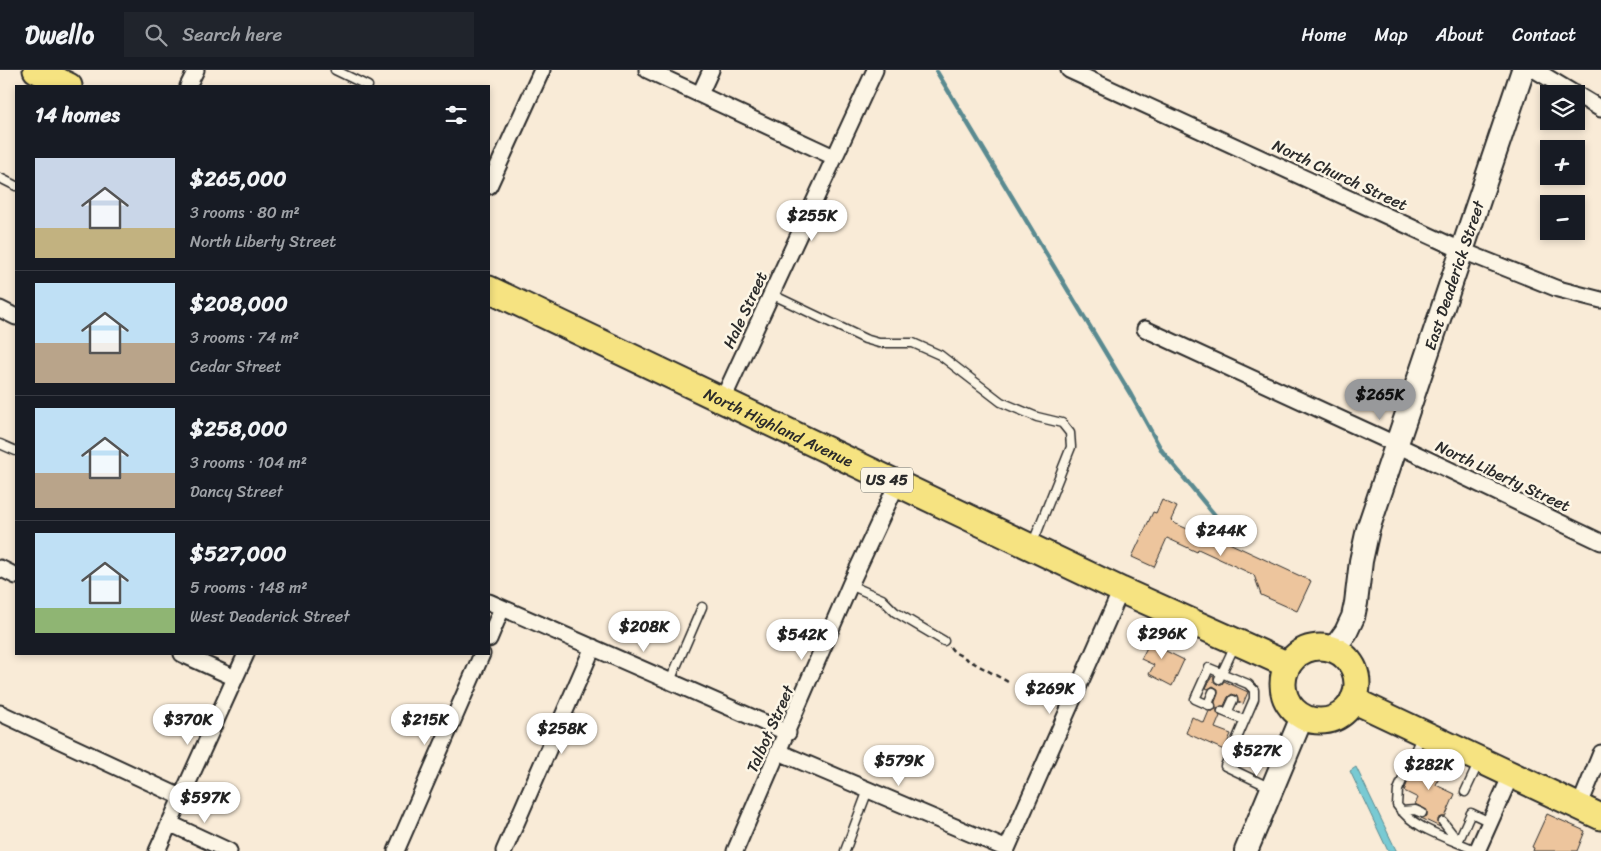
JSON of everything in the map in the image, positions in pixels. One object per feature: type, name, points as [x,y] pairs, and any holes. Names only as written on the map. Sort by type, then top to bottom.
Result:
[{"type":"main road","points":[[36,70],[67,85]]},
{"type":"main road","name":"North Highland Avenue","points":[[490,289],[1121,590],[1288,666]]},
{"type":"main road","points":[[1320,647],[1333,650],[1343,656],[1351,665],[1356,676],[1353,700],[1346,710],[1337,717],[1326,721],[1314,721],[1302,717],[1293,710],[1286,700],[1283,688],[1284,676],[1288,666],[1297,656],[1308,649],[1320,647]]},
{"type":"main road","points":[[1353,700],[1601,817]]},
{"type":"street","points":[[188,85],[196,70]]},
{"type":"street","points":[[490,184],[542,70]]},
{"type":"street","points":[[647,70],[834,157]]},
{"type":"street","points":[[700,94],[711,70]]},
{"type":"street","name":"Hale Street","points":[[722,401],[875,70]]},
{"type":"street","name":"North Church Street","points":[[1069,70],[1463,251],[1558,289],[1601,300]]},
{"type":"street","name":"East Deaderick Street","points":[[1333,650],[1346,632],[1353,617],[1361,560],[1368,530],[1395,444],[1463,251],[1523,70]]},
{"type":"street","points":[[1535,70],[1561,85]]},
{"type":"street","points":[[1585,99],[1601,109]]},
{"type":"street","points":[[0,309],[15,316]]},
{"type":"street","name":"North Liberty Street","points":[[1145,330],[1395,444],[1601,542]]},
{"type":"street","name":"Talbot Street","points":[[735,851],[788,733],[850,585],[897,484]]},
{"type":"street","points":[[0,568],[15,576]]},
{"type":"street","points":[[779,752],[1006,850],[1121,590]]},
{"type":"street","points":[[490,634],[496,605],[788,733]]},
{"type":"street","points":[[504,851],[593,648]]},
{"type":"street","points":[[184,655],[235,678]]},
{"type":"street","points":[[157,851],[246,655]]},
{"type":"street","points":[[396,851],[482,655]]},
{"type":"street","points":[[0,713],[181,797]]},
{"type":"street","points":[[1246,851],[1302,717]]},
{"type":"street","points":[[1579,807],[1601,753]]},
{"type":"street","points":[[1477,851],[1511,774]]},
{"type":"street","points":[[169,823],[229,851]]},
{"type":"lane","points":[[335,70],[366,85]]},
{"type":"lane","points":[[0,178],[15,186]]},
{"type":"lane","points":[[771,294],[865,339],[879,343],[913,343],[920,346],[940,355],[1001,402],[1037,417],[1062,424],[1070,433],[1071,447],[1032,547]]},
{"type":"lane","points":[[0,444],[15,451]]},
{"type":"lane","points":[[850,585],[882,599],[895,612],[944,640]]},
{"type":"lane","points":[[670,681],[702,607]]},
{"type":"lane","points":[[1220,676],[1236,642]]},
{"type":"lane","points":[[1213,692],[1210,705],[1195,699],[1209,668],[1220,676],[1239,684],[1248,684],[1254,690],[1254,699],[1224,766],[1272,789]]},
{"type":"lane","points":[[1233,700],[1225,712],[1244,720]]},
{"type":"lane","points":[[1422,733],[1398,790],[1397,804],[1408,819],[1477,851]]},
{"type":"lane","points":[[1466,792],[1480,760]]},
{"type":"lane","points":[[845,851],[868,790]]},
{"type":"lane","points":[[1401,811],[1415,810],[1422,814]]},
{"type":"lane","points":[[1458,842],[1471,813],[1490,822]]},
{"type":"lane","points":[[1443,822],[1458,842]]},
{"type":"path","points":[[944,640],[954,652],[1010,683]]},
{"type":"water","points":[[1356,767],[1397,851],[1388,851],[1350,771]]},
{"type":"building","points":[[1162,500],[1177,507],[1171,520],[1174,523],[1212,540],[1214,536],[1311,581],[1297,611],[1261,595],[1254,575],[1198,549],[1197,552],[1167,538],[1154,567],[1132,557],[1153,512],[1156,513]]},
{"type":"building","points":[[1156,630],[1166,635],[1160,648],[1184,660],[1172,686],[1149,674],[1154,665],[1141,659]]},
{"type":"building","points":[[1212,676],[1217,684],[1222,684],[1224,681],[1248,692],[1243,704],[1238,702],[1237,696],[1232,694],[1228,697],[1224,706],[1217,708],[1220,716],[1215,728],[1231,734],[1224,750],[1186,733],[1192,717],[1204,723],[1209,711],[1216,709],[1215,702],[1218,689],[1213,686],[1208,689],[1206,688]]},
{"type":"building","points":[[1418,757],[1443,768],[1436,785],[1455,794],[1445,817],[1438,819],[1440,827],[1421,818],[1427,816],[1427,810],[1415,804],[1418,798],[1404,791]]},
{"type":"building","points":[[1547,814],[1585,831],[1577,851],[1533,851],[1534,848],[1532,847]]},
{"type":"waterway","points":[[937,72],[1131,395],[1162,451],[1222,524]]}]
